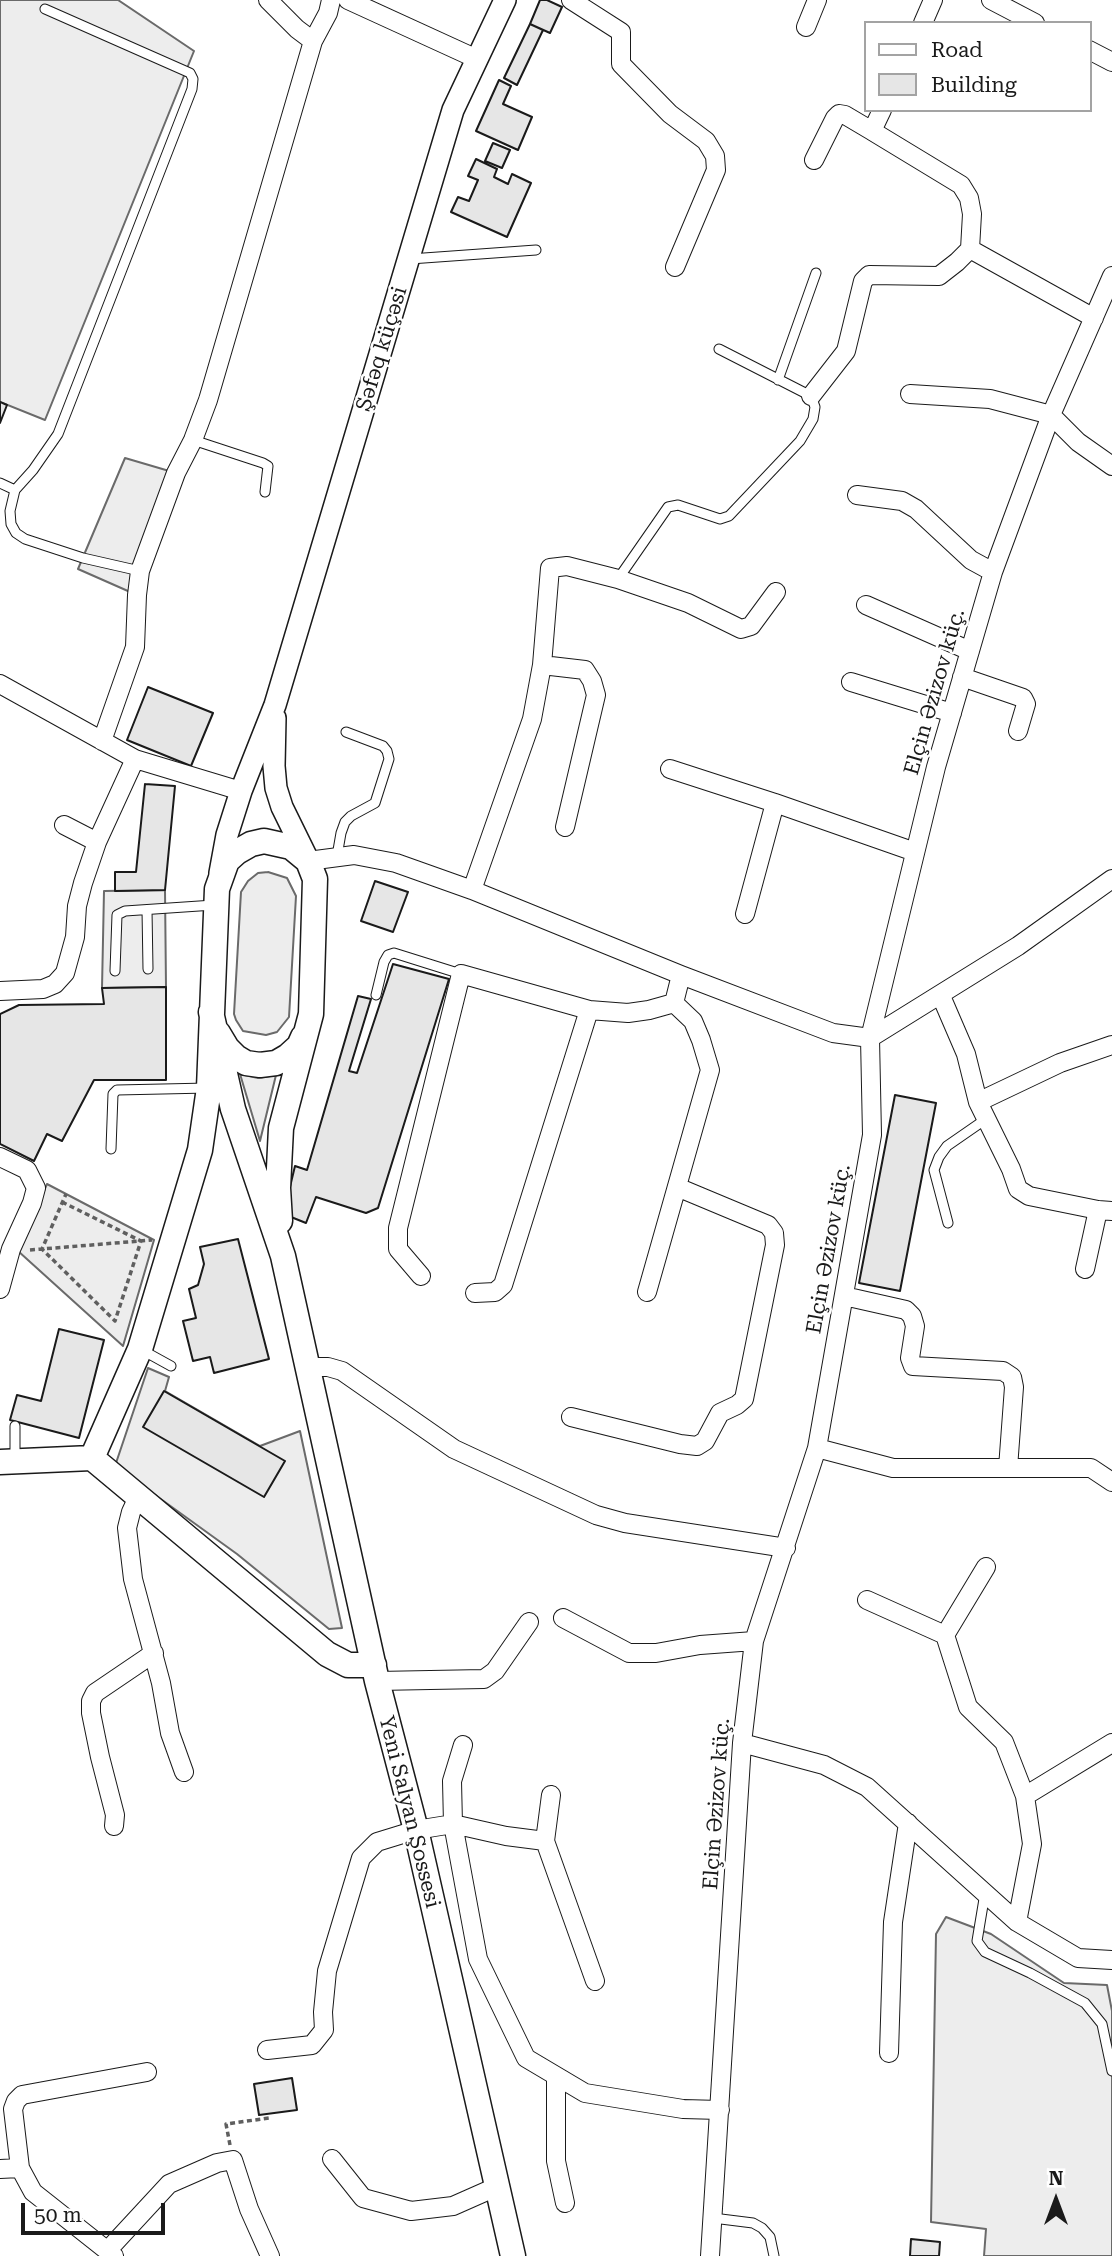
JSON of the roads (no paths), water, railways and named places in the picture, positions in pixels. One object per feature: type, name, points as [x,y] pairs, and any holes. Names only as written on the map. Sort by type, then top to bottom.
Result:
[{"type":"main road","points":[[92,1458],[140,1349],[200,1150],[209,1088],[217,897],[227,862],[251,844],[264,841],[292,847],[308,861],[315,879],[316,893],[311,1014],[291,1084],[279,1149],[278,1188],[284,1256]]},
{"type":"main road","points":[[211,1013],[227,1048],[246,1063],[276,1063],[299,1046],[308,1028]]},
{"type":"main road","points":[[211,1013],[233,1109],[284,1256]]},
{"type":"main road","name":"Yeni Salyan Şossesi","points":[[284,1256],[376,1673],[416,1830],[513,2256]]},
{"type":"main road","points":[[7,1462],[92,1458],[327,1654],[348,1665],[376,1673]]},
{"type":"street","points":[[268,0],[313,41]]},
{"type":"street","points":[[102,741],[135,648],[136,596],[141,571],[176,472],[208,400],[313,41],[328,13],[331,0]]},
{"type":"street","points":[[348,0],[477,59]]},
{"type":"street","name":"Şəfəq küçəsi","points":[[275,705],[453,110],[506,0]]},
{"type":"street","points":[[571,0],[621,32],[621,64],[670,114],[706,141],[715,156],[716,170],[676,267]]},
{"type":"street","points":[[806,27],[817,0]]},
{"type":"street","points":[[924,21],[933,0]]},
{"type":"street","points":[[991,0],[1031,21]]},
{"type":"street","points":[[1091,51],[1112,62]]},
{"type":"street","points":[[872,131],[881,112]]},
{"type":"street","points":[[811,396],[846,351],[863,281],[869,275],[939,276],[970,249],[972,214],[969,198],[961,185],[845,115],[839,114],[835,118],[814,160]]},
{"type":"street","points":[[970,249],[1094,318]]},
{"type":"street","name":"Elçin Əzizov küç.","points":[[710,2256],[742,1743],[754,1641],[817,1448],[872,1135],[870,1038],[915,852],[993,572],[1051,415],[1112,276]]},
{"type":"street","points":[[910,394],[990,399],[1051,415],[1078,442],[1112,466]]},
{"type":"street","points":[[856,495],[902,501],[916,509],[971,560],[993,572]]},
{"type":"street","points":[[472,890],[532,719],[542,665],[550,568],[567,566],[618,579],[688,603],[741,629],[751,626],[776,592]]},
{"type":"street","points":[[866,605],[970,651]]},
{"type":"street","points":[[542,665],[585,670],[596,695],[565,827]]},
{"type":"street","points":[[962,677],[1023,698],[1026,704],[1018,731]]},
{"type":"street","points":[[851,682],[952,713]]},
{"type":"street","points":[[0,684],[135,759],[241,791]]},
{"type":"street","points":[[217,897],[227,835],[241,791],[275,705]]},
{"type":"street","points":[[275,705],[276,788],[308,861],[354,855],[385,860],[472,890],[833,1033],[870,1038],[941,996],[1109,888]]},
{"type":"street","points":[[0,990],[43,989],[55,984],[65,973],[75,937],[77,906],[83,883],[97,842],[135,759]]},
{"type":"street","points":[[670,769],[915,852]]},
{"type":"street","points":[[745,914],[775,803]]},
{"type":"street","points":[[64,825],[97,842]]},
{"type":"street","points":[[421,1276],[398,1249],[398,1228],[461,974],[589,1010],[628,1013],[674,1003]]},
{"type":"street","points":[[674,1003],[681,975]]},
{"type":"street","points":[[941,996],[966,1054],[982,1110],[1018,1189],[1028,1196],[1105,1210],[1084,1269]]},
{"type":"street","points":[[647,1292],[710,1070],[693,1021],[674,1003]]},
{"type":"street","points":[[475,1293],[495,1292],[503,1285],[589,1010]]},
{"type":"street","points":[[982,1110],[1060,1063],[1112,1045]]},
{"type":"street","points":[[0,1157],[27,1170],[36,1188],[11,1250],[0,1289]]},
{"type":"street","points":[[570,1417],[697,1446],[705,1441],[720,1413],[744,1399],[775,1245],[774,1233],[768,1225],[677,1187]]},
{"type":"street","points":[[844,1296],[906,1310],[912,1316],[915,1326],[910,1358],[913,1366],[1003,1371],[1012,1377],[1014,1387],[1008,1468]]},
{"type":"street","points":[[308,1367],[328,1367],[342,1371],[454,1449],[596,1516],[786,1548]]},
{"type":"street","points":[[817,1448],[893,1468],[1091,1468],[1112,1482]]},
{"type":"street","points":[[138,1497],[128,1528],[133,1579],[154,1653],[170,1733],[184,1772]]},
{"type":"street","points":[[945,1635],[986,1567]]},
{"type":"street","points":[[867,1600],[945,1635],[968,1707],[1004,1741],[1025,1796],[1032,1844],[1017,1922]]},
{"type":"street","points":[[563,1618],[629,1653],[656,1653],[700,1645],[754,1641]]},
{"type":"street","points":[[376,1673],[484,1679],[495,1671],[529,1622]]},
{"type":"street","points":[[114,1826],[115,1815],[100,1757],[91,1701],[95,1693],[154,1653]]},
{"type":"street","points":[[742,1743],[824,1765],[867,1787],[1017,1922],[1078,1958],[1112,1960]]},
{"type":"street","points":[[1025,1796],[1112,1743]]},
{"type":"street","points":[[463,1745],[452,1781],[453,1824],[478,1959],[526,2058],[584,2093],[684,2109],[720,2110]]},
{"type":"street","points":[[551,1794],[545,1841],[595,1981]]},
{"type":"street","points":[[889,2053],[893,1922],[908,1823]]},
{"type":"street","points":[[267,2050],[312,2045],[324,2029],[327,1971],[361,1858],[377,1842],[416,1830],[453,1824],[506,1836],[545,1841]]},
{"type":"street","points":[[147,2072],[22,2095],[16,2101],[13,2109],[20,2168],[33,2192],[111,2253],[169,2184],[217,2163],[233,2161],[249,2209],[270,2256]]},
{"type":"street","points":[[556,2076],[556,2161],[565,2203]]},
{"type":"street","points":[[332,2159],[363,2198],[411,2211],[453,2206],[496,2187]]},
{"type":"street","points":[[0,2169],[20,2168]]},
{"type":"lane","points":[[45,9],[190,73],[193,79],[192,89],[58,434],[15,490],[10,511],[11,524],[16,533],[25,539],[83,558],[141,571]]},
{"type":"lane","points":[[409,260],[536,250]]},
{"type":"lane","points":[[778,380],[816,273]]},
{"type":"lane","points":[[618,579],[668,507],[678,505],[720,519],[729,516],[800,441],[813,419],[815,407],[811,396],[719,349]]},
{"type":"lane","points":[[192,440],[268,466],[265,492]]},
{"type":"lane","points":[[0,484],[15,490]]},
{"type":"lane","points":[[337,856],[345,822],[375,803],[389,759],[383,746],[346,732]]},
{"type":"lane","points":[[115,971],[117,915],[125,911],[147,910],[217,897]]},
{"type":"lane","points":[[147,910],[148,969]]},
{"type":"lane","points":[[376,995],[384,962],[388,955],[394,953],[461,974]]},
{"type":"lane","points":[[111,1149],[113,1094],[117,1090],[209,1088]]},
{"type":"lane","points":[[948,1223],[934,1170],[947,1146],[982,1110]]},
{"type":"lane","points":[[140,1349],[171,1366]]},
{"type":"lane","points":[[7,1462],[15,1426]]},
{"type":"lane","points":[[985,1893],[977,1941],[985,1952],[1085,2003],[1102,2024],[1112,2071]]},
{"type":"lane","points":[[713,2218],[753,2223],[762,2228],[770,2237],[774,2256]]}]
